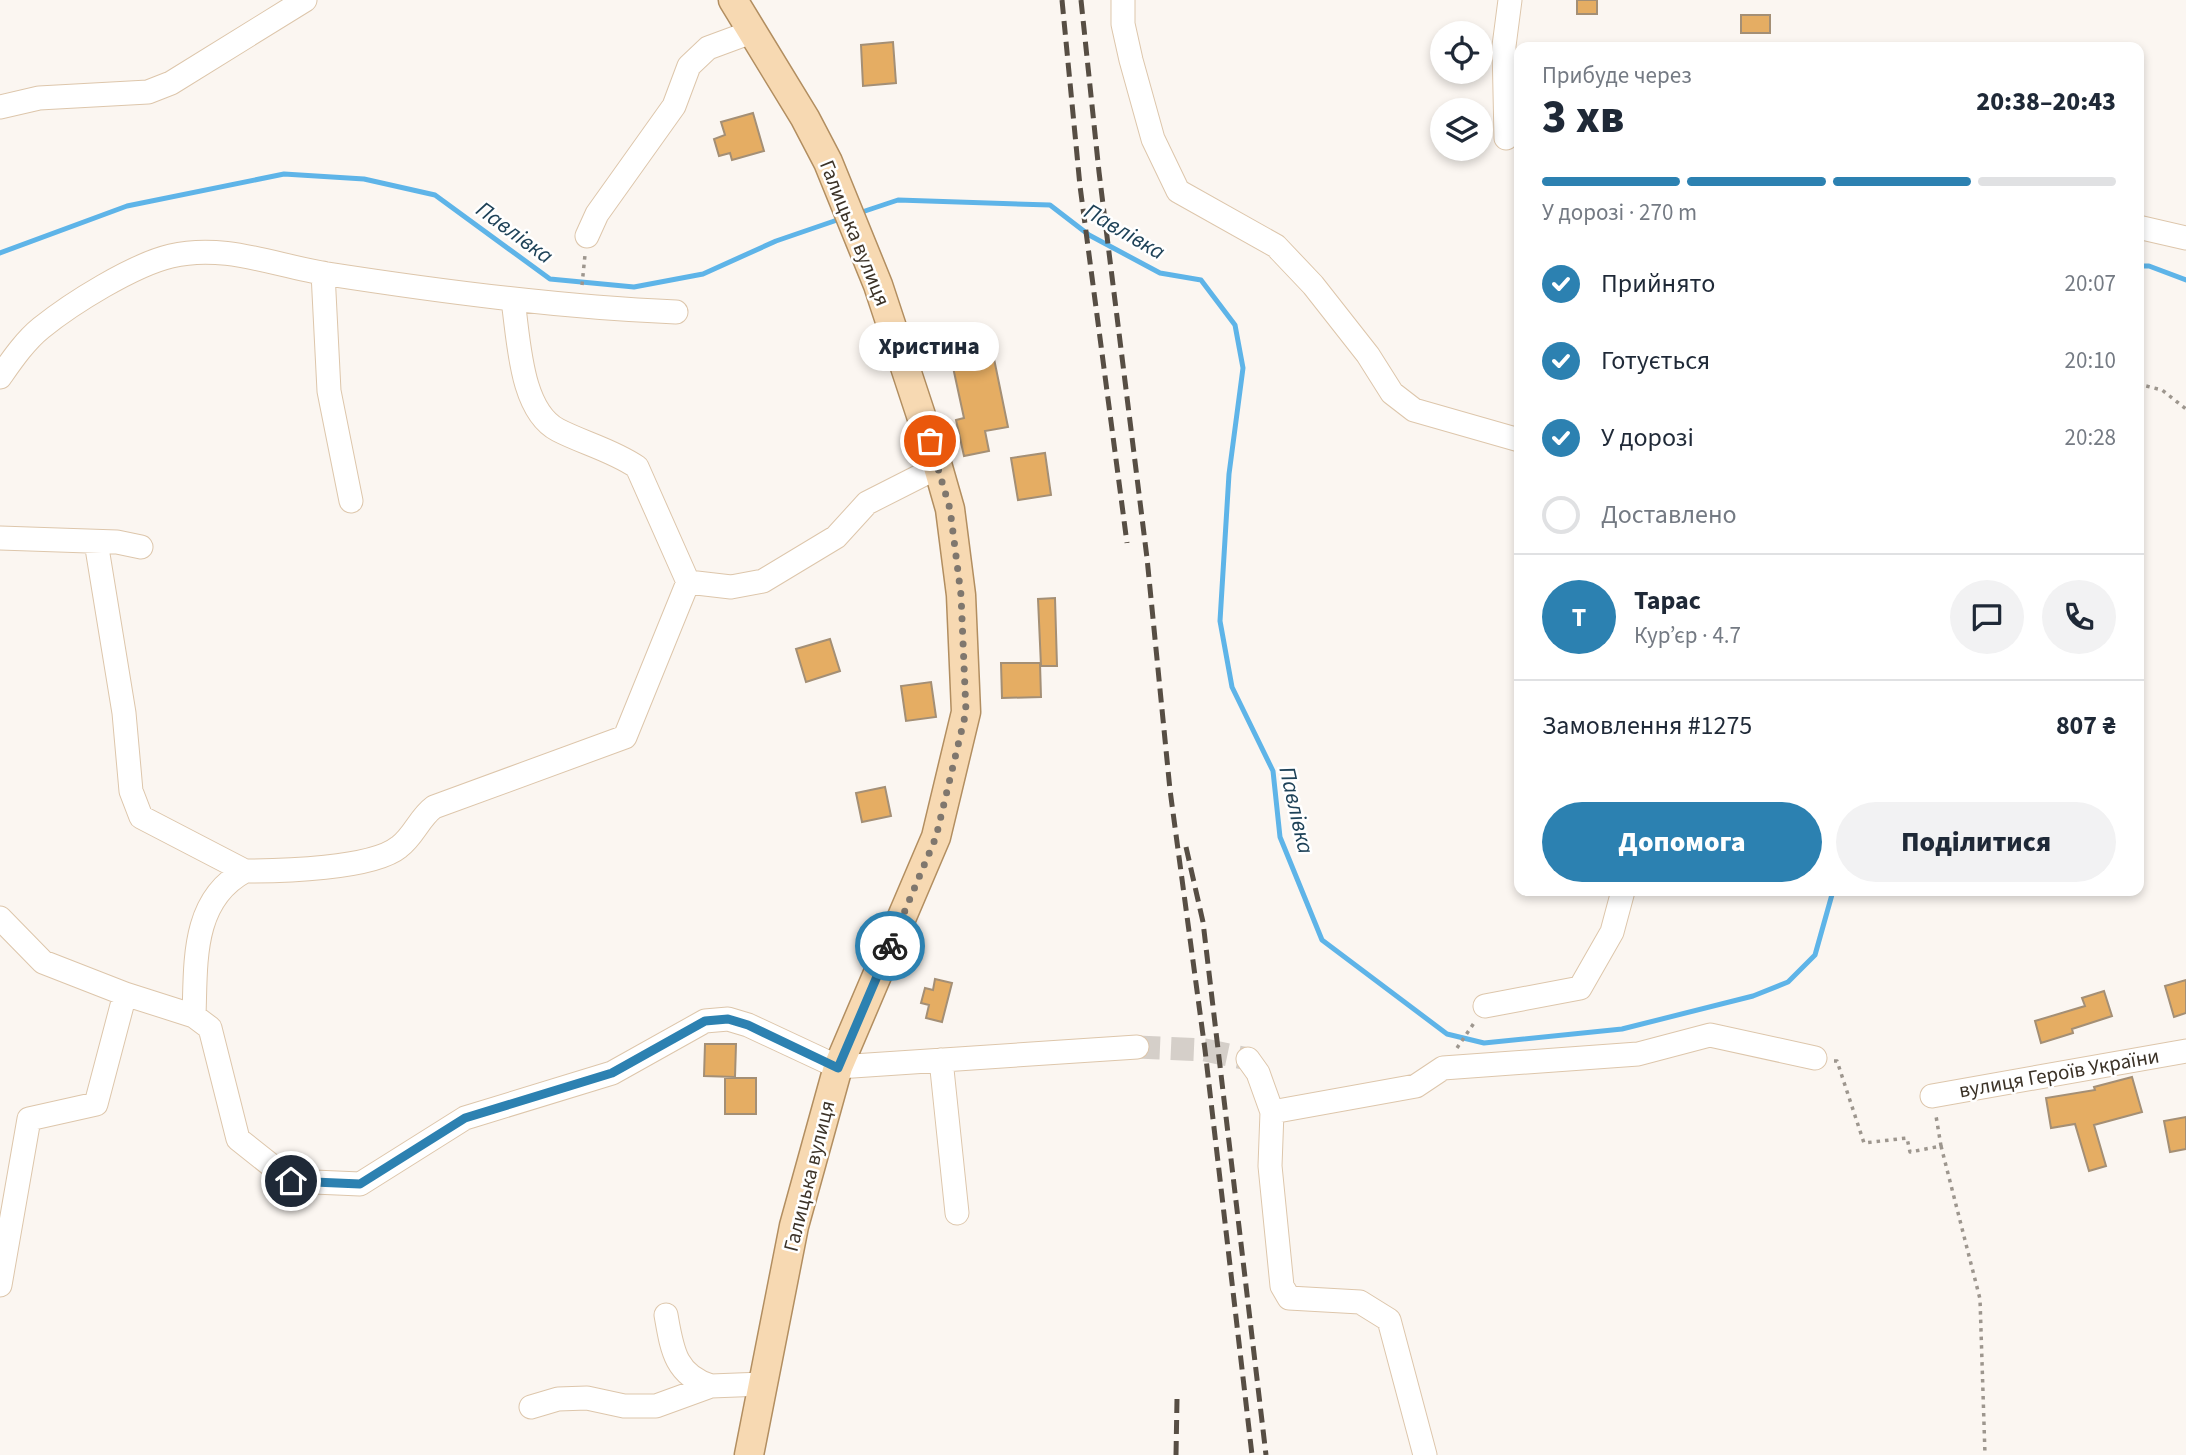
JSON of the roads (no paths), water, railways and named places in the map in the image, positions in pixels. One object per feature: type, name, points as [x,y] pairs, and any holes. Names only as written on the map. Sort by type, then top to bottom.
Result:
[{"type":"main road","name":"Галицька вулиця","points":[[733,0],[754,31],[828,162],[878,285],[938,467],[950,509],[961,595],[966,712],[936,837],[838,1068],[794,1226],[749,1455]]},
{"type":"street","points":[[0,107],[39,97],[148,92],[171,83],[305,0]]},
{"type":"street","points":[[1123,0],[1123,24],[1153,139],[1178,191],[1276,246],[1321,295],[1392,393],[1414,410],[1514,439]]},
{"type":"street","points":[[1506,138],[1504,46],[1510,0]]},
{"type":"street","points":[[587,236],[597,214],[674,106],[689,66],[708,48],[754,31]]},
{"type":"street","points":[[2144,228],[2186,238]]},
{"type":"street","points":[[0,377],[40,328],[139,266],[172,256],[206,251],[245,255],[323,274],[513,301],[580,308],[677,312]]},
{"type":"street","points":[[323,274],[329,391],[351,501]]},
{"type":"street","points":[[194,1016],[198,932],[220,892],[232,879],[245,872],[338,865],[386,853],[399,847],[421,816],[434,807],[625,737],[688,582],[637,467],[557,430],[545,422],[536,410],[528,393],[513,301]]},
{"type":"street","points":[[688,582],[732,587],[763,581],[836,537],[867,503],[938,467]]},
{"type":"street","points":[[0,538],[96,542],[141,547]]},
{"type":"street","points":[[96,542],[124,712],[131,791],[141,817],[245,872]]},
{"type":"street","points":[[1481,1011],[1580,988],[1612,932],[1622,896]]},
{"type":"street","points":[[0,918],[43,962],[125,994],[194,1016],[211,1028],[238,1139],[291,1181],[360,1184],[465,1118],[612,1073],[705,1021],[728,1019],[748,1025],[838,1068],[1137,1047]]},
{"type":"street","points":[[0,1285],[29,1119],[96,1104],[125,994]]},
{"type":"street","points":[[1272,1112],[1416,1086],[1443,1068],[1638,1054],[1710,1035],[1815,1058]]},
{"type":"street","name":"вулиця Героїв України","points":[[1932,1097],[2186,1051]]},
{"type":"street","points":[[1248,1059],[1258,1073],[1272,1112],[1270,1167],[1282,1286],[1289,1298],[1360,1302],[1389,1320],[1425,1455]]},
{"type":"street","points":[[941,1060],[957,1213]]},
{"type":"street","points":[[664,1328],[680,1366],[692,1380],[711,1386]]},
{"type":"street","points":[[531,1407],[558,1399],[587,1398],[624,1406],[656,1406],[711,1386],[763,1384]]},
{"type":"waterway","name":"Павлівка","points":[[0,253],[127,206],[284,174],[364,179],[435,195],[550,279],[634,287],[703,274],[776,241],[843,218]]},
{"type":"waterway","name":"Павлівка","points":[[859,213],[898,200],[1050,205],[1089,235],[1160,273],[1201,280],[1235,325],[1243,368],[1229,474],[1220,621],[1232,687],[1273,771],[1280,837],[1322,940],[1447,1034],[1484,1043],[1622,1029],[1753,996],[1788,982],[1815,955],[1832,896]]},
{"type":"waterway","name":"Павлівка","points":[[2144,266],[2186,280]]},
{"type":"tunnel","points":[[1137,1047],[1205,1050],[1248,1059]]},
{"type":"railway","points":[[1062,0],[1080,186],[1127,543]]},
{"type":"railway","points":[[1081,0],[1099,172],[1147,558],[1170,790],[1205,1050],[1252,1455]]},
{"type":"railway","points":[[1186,847],[1203,922],[1266,1455]]},
{"type":"railway","points":[[1176,1455],[1177,1399]]},
{"type":"place","name":"Христина","points":[[930,441]]}]
